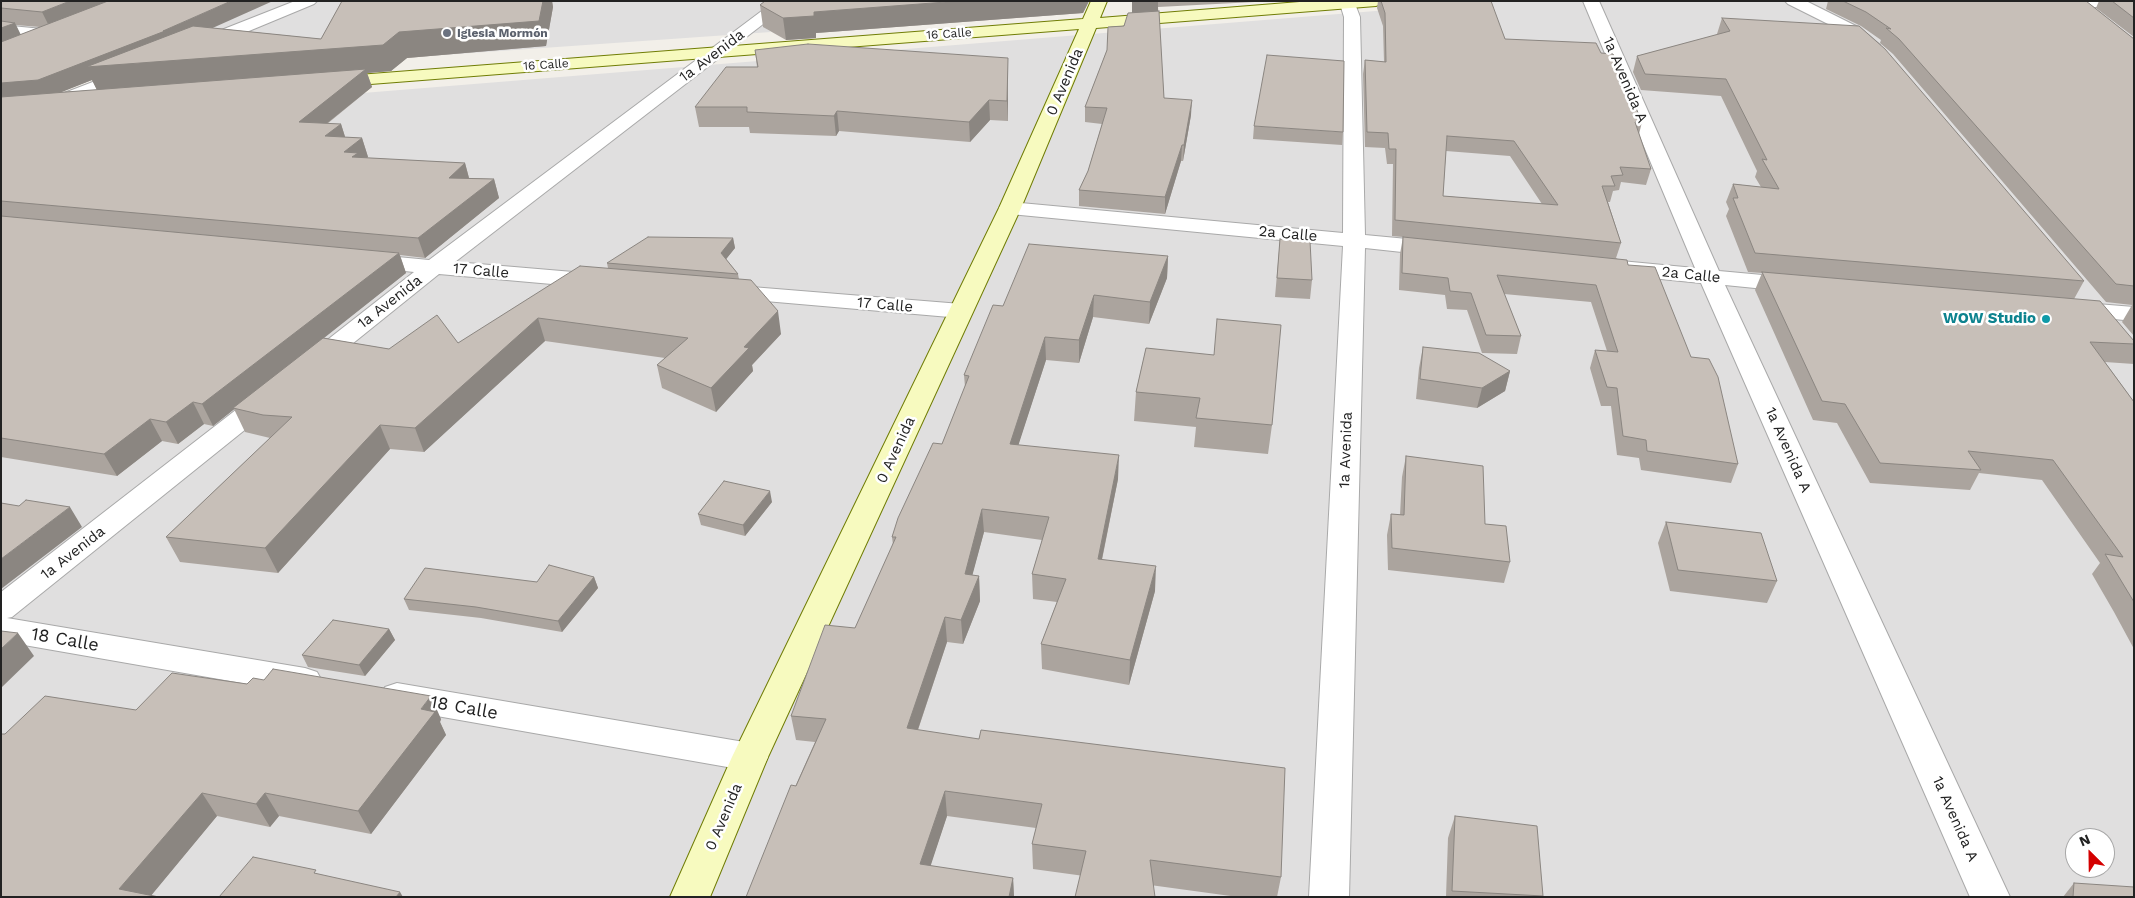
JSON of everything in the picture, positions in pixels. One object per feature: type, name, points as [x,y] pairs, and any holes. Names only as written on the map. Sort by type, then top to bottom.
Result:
[{"type":"street","points":[[190,49],[309,1]]},
{"type":"street","name":"1a Avenida","points":[[1,609],[434,267],[785,1]]},
{"type":"street","name":"16 Calle","points":[[320,83],[718,52],[1095,12],[1348,4],[1376,1]]},
{"type":"street","name":"1a Avenida A","points":[[1591,1],[1710,277],[1990,897]]},
{"type":"street","points":[[1793,1],[1854,31],[1886,59]]},
{"type":"street","points":[[2074,1],[2134,4]]},
{"type":"street","points":[[2074,1],[2096,19]]},
{"type":"street","name":"1a Avenida","points":[[1329,897],[1354,240],[1352,17],[1348,4]]},
{"type":"street","name":"0 Avenida","points":[[690,897],[750,757],[1010,208],[1095,12]]},
{"type":"street","points":[[18,48],[70,28]]},
{"type":"street","points":[[1,30],[53,35]]},
{"type":"street","points":[[111,99],[43,105],[144,67]]},
{"type":"street","name":"2a Calle","points":[[1010,208],[1462,252]]},
{"type":"street","name":"17 Calle","points":[[345,259],[623,283]]},
{"type":"street","name":"2a Calle","points":[[1601,266],[1819,287]]},
{"type":"street","points":[[2079,288],[2116,333]]},
{"type":"street","name":"17 Calle","points":[[702,290],[961,311]]},
{"type":"street","points":[[2048,307],[2134,314]]},
{"type":"street","name":"18 Calle","points":[[1,629],[750,757]]},
{"type":"shaded area","points":[[1,1],[796,1],[761,25],[771,32],[1,86]]},
{"type":"shaded area","points":[[1499,1],[2134,1],[2134,897],[1,897],[1,120],[338,95]]},
{"type":"building","points":[[1,1],[70,1],[42,12],[1,8]]},
{"type":"building","points":[[108,1],[231,1],[163,31],[165,31],[38,80],[1,83],[1,42]]},
{"type":"building","points":[[342,1],[543,1],[539,21],[399,32],[383,45],[86,67],[193,26],[321,39]]},
{"type":"building","points":[[765,1],[959,1],[814,12],[814,16],[783,18],[760,5]]},
{"type":"building","points":[[1381,1],[1491,1],[1505,39],[1596,43],[1601,53],[1613,54],[1642,122],[1635,122],[1651,169],[1620,167],[1623,175],[1611,176],[1615,186],[1602,186],[1621,243],[1395,220],[1396,149],[1389,149],[1388,133],[1367,132],[1365,60],[1386,62],[1385,13]],"holes":[[[1447,136],[1514,141],[1558,205],[1443,196]]]},
{"type":"building","points":[[1843,1],[2086,1],[2134,39],[2134,286],[2116,284],[1899,39],[1886,28],[1891,29],[1866,12]]},
{"type":"building","points":[[2112,1],[2134,1],[2134,18]]},
{"type":"building","points":[[1159,11],[1164,98],[1192,100],[1184,145],[1182,145],[1165,197],[1079,190],[1088,171],[1107,108],[1085,107],[1107,50],[1108,27],[1124,26],[1128,13]]},
{"type":"building","points":[[1722,18],[1859,26],[1885,49],[2084,281],[1755,253],[1733,198],[1738,198],[1733,184],[1779,189],[1762,159],[1767,160],[1726,79],[1645,74],[1637,56],[1730,31]]},
{"type":"building","points":[[1,21],[15,23],[1,28]]},
{"type":"building","points":[[808,44],[1008,58],[1007,101],[989,100],[969,122],[837,111],[834,116],[747,112],[747,107],[695,107],[726,67],[758,67],[755,50]]},
{"type":"building","points":[[1267,55],[1344,61],[1343,132],[1254,126]]},
{"type":"building","points":[[366,69],[299,122],[341,124],[325,136],[362,138],[344,152],[358,153],[352,157],[465,163],[449,178],[494,179],[418,238],[1,201],[1,97]]},
{"type":"building","points":[[1,216],[399,253],[202,404],[193,402],[166,422],[150,419],[104,454],[1,438]]},
{"type":"building","points":[[648,237],[733,238],[721,253],[738,274],[607,263]]},
{"type":"building","points":[[1403,237],[1627,260],[1628,265],[1655,267],[1691,357],[1709,359],[1718,377],[1738,464],[1647,451],[1646,440],[1623,436],[1617,388],[1607,387],[1595,350],[1618,352],[1596,285],[1497,275],[1521,336],[1486,335],[1471,293],[1450,291],[1448,278],[1402,273]]},
{"type":"building","points":[[1280,239],[1310,241],[1312,280],[1277,278]]},
{"type":"building","points":[[1029,244],[1168,256],[1150,302],[1094,295],[1079,340],[1045,337],[1010,444],[1119,455],[1098,559],[1156,566],[1130,660],[1041,644],[1066,579],[1032,574],[1049,517],[982,509],[965,574],[979,576],[961,620],[945,617],[907,728],[979,739],[981,730],[1285,768],[1281,877],[1150,860],[1155,897],[1075,897],[1086,851],[1032,844],[1042,804],[945,791],[920,864],[1013,878],[1009,897],[746,897],[791,785],[796,786],[826,719],[791,716],[825,625],[855,628],[896,537],[892,537],[898,518],[933,443],[942,444],[969,376],[964,375],[993,305],[1003,306]]},
{"type":"building","points":[[580,266],[751,280],[778,311],[744,347],[749,348],[711,388],[657,365],[688,338],[538,318],[415,428],[380,425],[265,548],[166,537],[292,417],[263,415],[233,408],[323,338],[389,349],[437,315],[458,343]]},
{"type":"building","points":[[1762,272],[2100,301],[2134,341],[2134,344],[2090,342],[2134,402],[2134,602],[2105,554],[2123,557],[2053,460],[1968,451],[1981,470],[1880,463],[1845,404],[1822,401]]},
{"type":"building","points":[[1217,319],[1281,325],[1272,425],[1196,418],[1200,398],[1136,392],[1146,348],[1214,355]]},
{"type":"building","points":[[1423,347],[1479,353],[1510,371],[1482,388],[1420,379]]},
{"type":"building","points":[[1406,456],[1483,466],[1485,524],[1506,526],[1510,562],[1392,548],[1391,514],[1404,515]]},
{"type":"building","points":[[724,481],[770,491],[743,525],[698,514]]},
{"type":"building","points":[[26,500],[70,507],[1,559],[1,503],[19,506]]},
{"type":"building","points":[[1666,522],[1761,533],[1777,581],[1678,570]]},
{"type":"building","points":[[549,565],[594,577],[558,621],[476,607],[404,599],[425,568],[537,582]]},
{"type":"building","points":[[333,620],[389,629],[359,665],[302,655]]},
{"type":"building","points":[[1,631],[18,633],[1,649]]},
{"type":"building","points":[[273,669],[431,696],[421,709],[435,712],[358,811],[265,793],[256,804],[202,793],[119,889],[159,897],[1,897],[1,734],[5,734],[45,696],[136,710],[172,673],[247,684],[253,678],[264,680]]},
{"type":"building","points":[[1455,816],[1537,826],[1543,896],[1452,891]]},
{"type":"building","points":[[253,857],[316,870],[314,873],[400,892],[396,897],[219,897]]},
{"type":"building","points":[[2074,883],[2134,887],[2134,897],[2073,897]]},
{"type":"place","name":"Iglesia Mormón","points":[[447,33]]},
{"type":"place","name":"WOW Studio","points":[[2046,319]]}]
